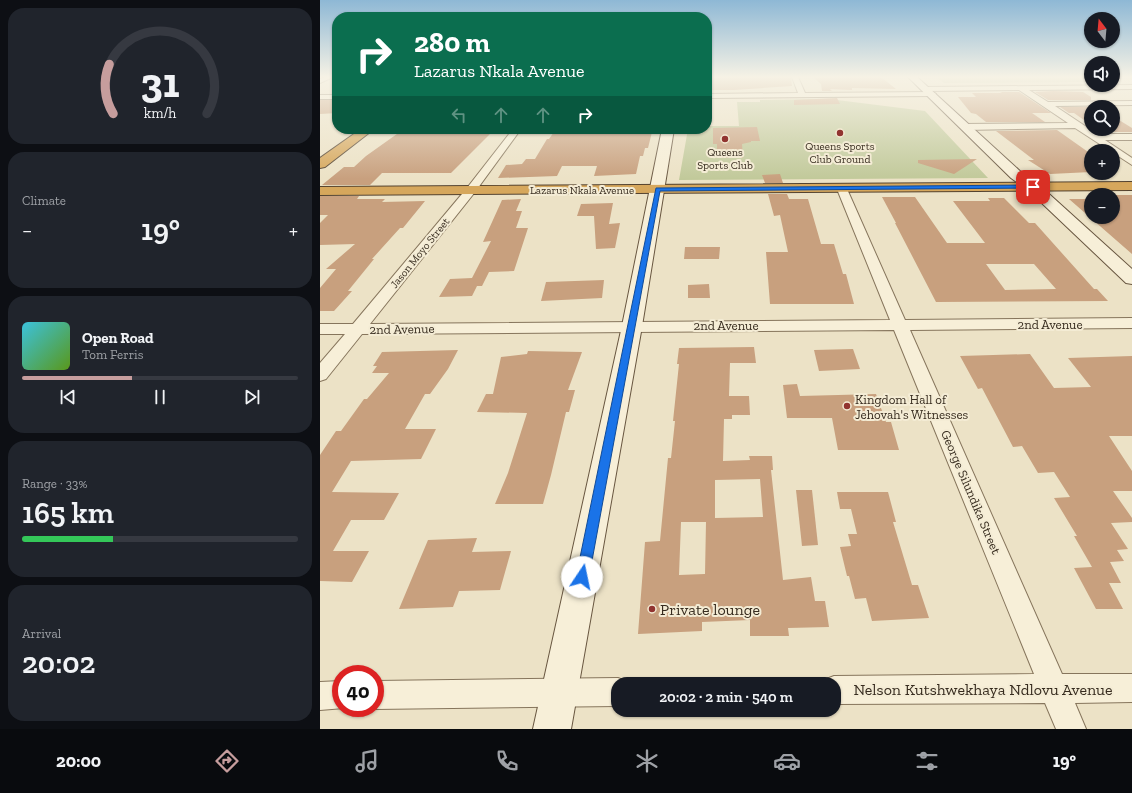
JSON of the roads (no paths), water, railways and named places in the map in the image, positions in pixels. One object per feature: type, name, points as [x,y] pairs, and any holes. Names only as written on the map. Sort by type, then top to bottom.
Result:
[{"type":"highway","points":[[320,164],[361,134]]},
{"type":"highway","name":"Lazarus Nkala Avenue","points":[[320,191],[842,189],[1023,183],[1132,186]]},
{"type":"main road","points":[[948,111],[1023,183],[1132,280]]},
{"type":"main road","points":[[552,729],[632,326],[667,134]]},
{"type":"main road","points":[[1023,183],[1132,296]]},
{"type":"street","points":[[1057,111],[1132,162]]},
{"type":"street","points":[[964,127],[1078,125]]},
{"type":"street","name":"Jason Moyo Street","points":[[320,375],[471,190],[513,134]]},
{"type":"street","points":[[1097,137],[1132,137]]},
{"type":"street","name":"George Silundika Street","points":[[842,189],[1071,729]]},
{"type":"street","name":"2nd Avenue","points":[[320,329],[1132,323]]},
{"type":"street","name":"Nelson Kutshwekhaya Ndlovu Avenue","points":[[841,690],[1132,688]]},
{"type":"street","points":[[384,695],[611,692]]},
{"type":"street","points":[[320,696],[332,695]]},
{"type":"place","name":"Queens Sports Club Ground","points":[[840,133]]},
{"type":"place","name":"Queens Sports Club","points":[[725,139]]},
{"type":"place","name":"Kingdom Hall of Jehovah's Witnesses","points":[[847,406]]},
{"type":"place","name":"Private lounge","points":[[652,609]]}]
